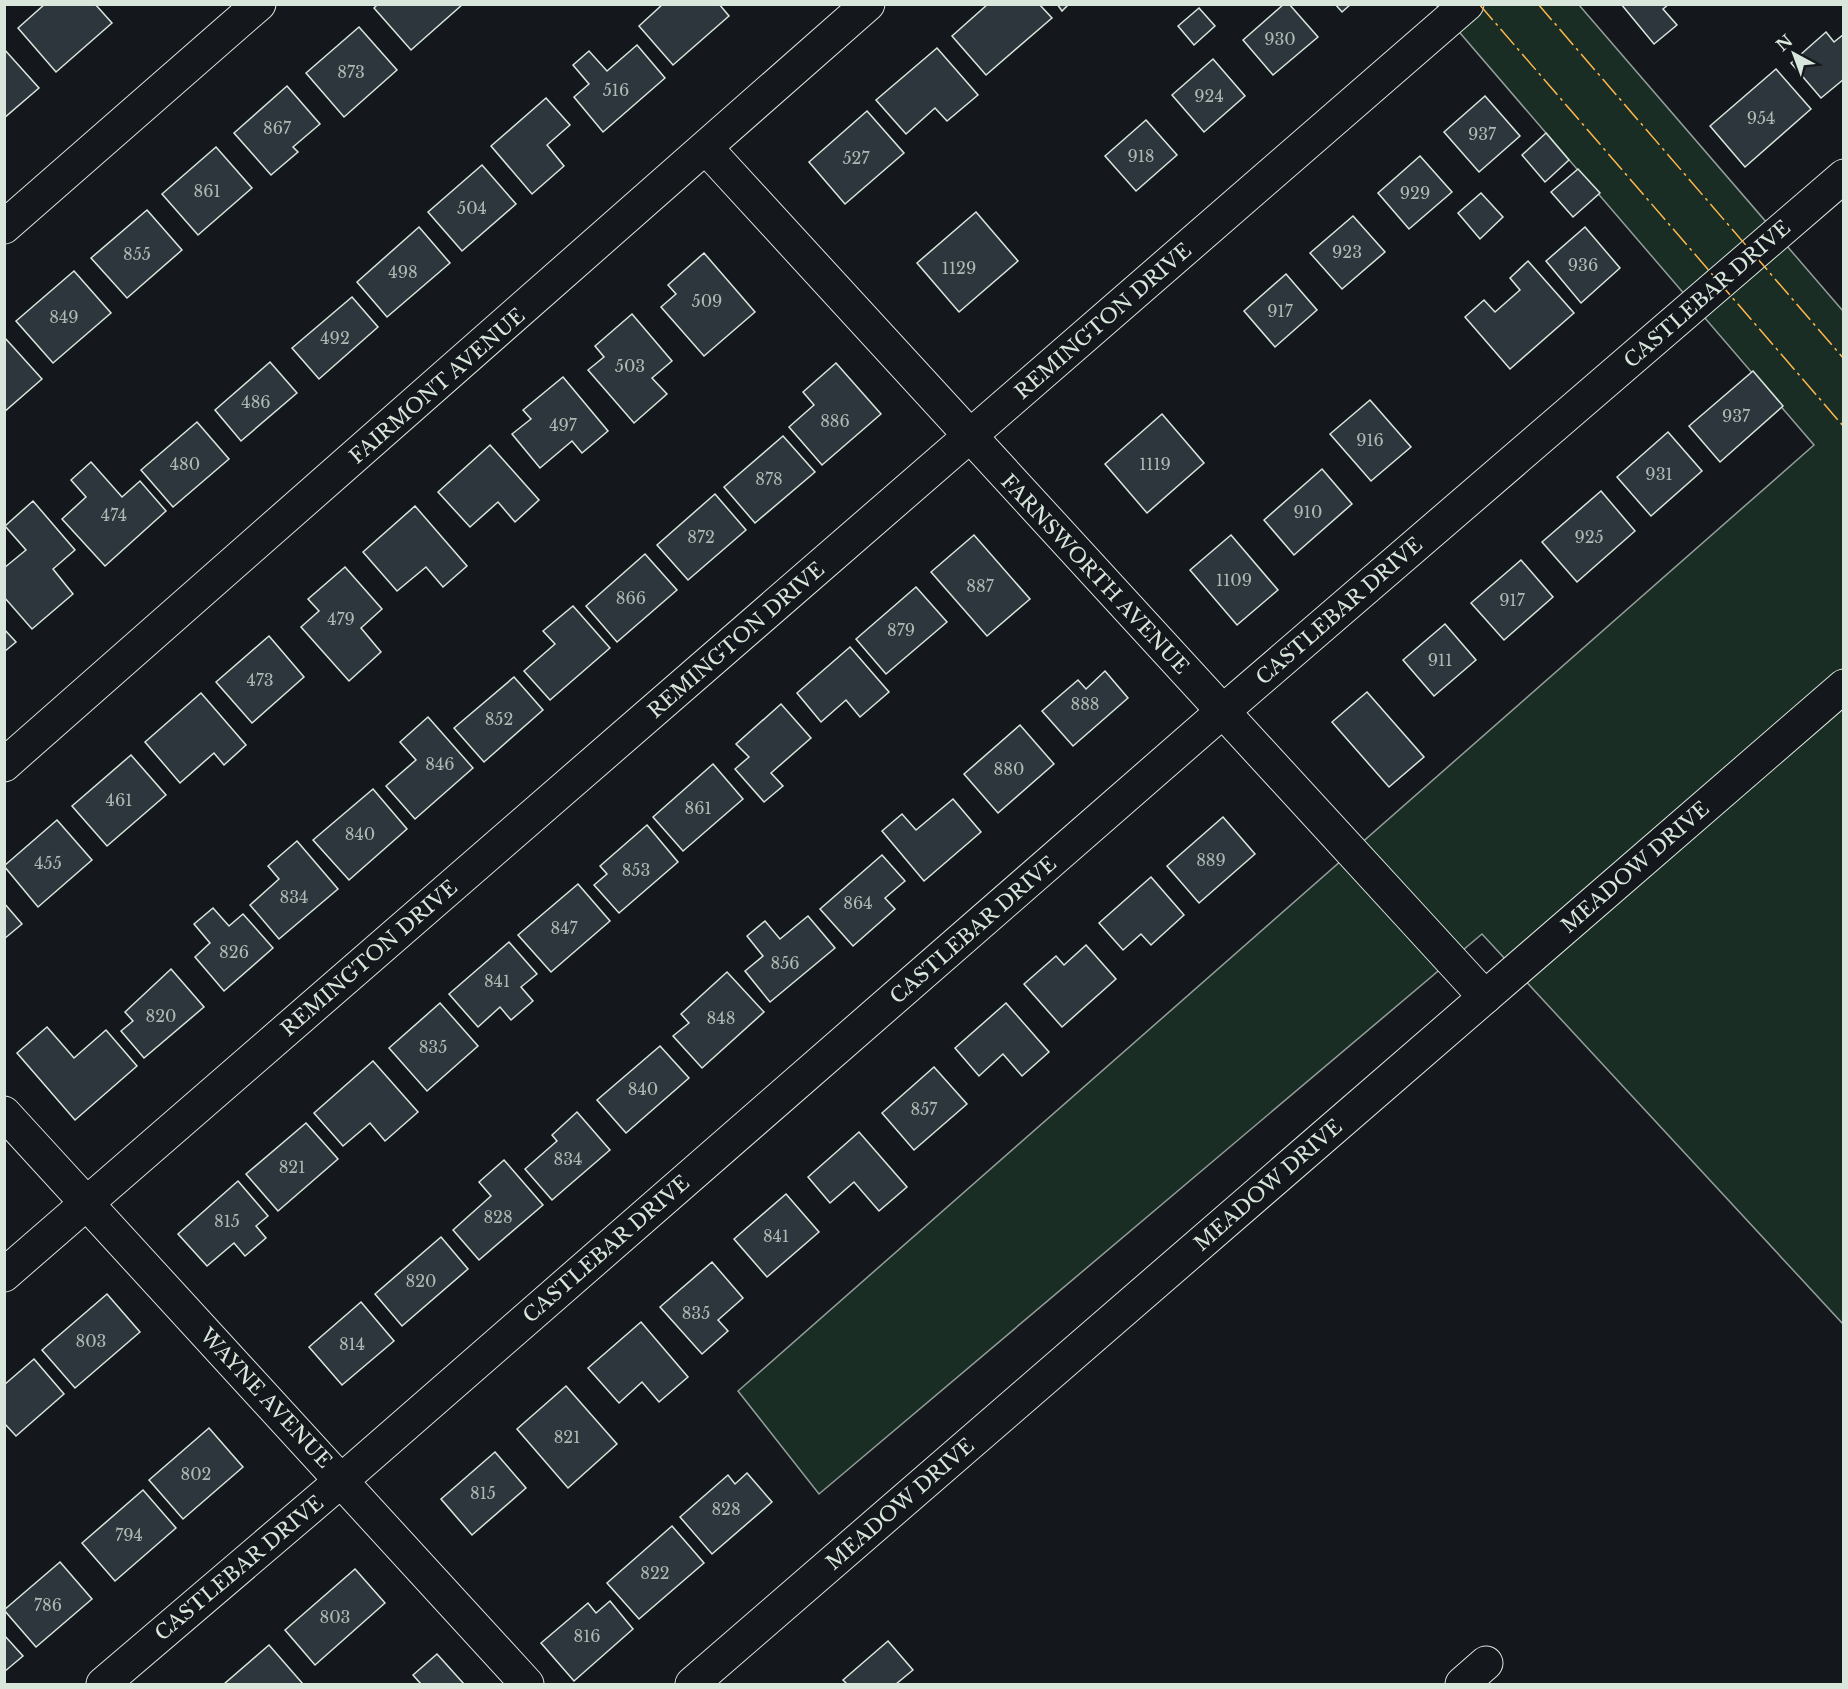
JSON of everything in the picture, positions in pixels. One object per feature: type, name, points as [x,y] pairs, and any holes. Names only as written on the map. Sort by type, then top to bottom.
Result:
[{"type":"street","points":[[4,227],[260,4]]},
{"type":"street","name":"FAIRMONT AVENUE","points":[[4,765],[707,149],[868,4]]},
{"type":"street","name":"REMINGTON DRIVE","points":[[4,1275],[1467,4]]},
{"type":"street","name":"FARNSWORTH AVENUE","points":[[707,149],[1485,997]]},
{"type":"street","name":"CASTLEBAR DRIVE","points":[[103,1684],[342,1480],[1222,712],[1844,176]]},
{"type":"street","name":"MEADOW DRIVE","points":[[692,1684],[1844,686]]},
{"type":"street","name":"WAYNE AVENUE","points":[[4,1113],[527,1684]]},
{"type":"street","points":[[1462,1684],[1486,1663]]},
{"type":"green space","points":[[1436,5],[1579,5],[1843,311],[1843,1324],[1482,934],[819,1494],[738,1391],[1814,445]]},
{"type":"building","points":[[45,4],[95,4],[112,23],[56,72],[18,28]]},
{"type":"building","points":[[378,4],[463,4],[411,50],[374,8]]},
{"type":"building","points":[[663,4],[719,4],[729,16],[673,65],[639,26]]},
{"type":"building","points":[[988,4],[1039,4],[1052,18],[986,75],[952,36]]},
{"type":"building","points":[[1057,4],[1069,4],[1062,11]]},
{"type":"building","points":[[1284,4],[1289,4],[1318,37],[1273,75],[1243,40]]},
{"type":"building","points":[[1335,4],[1351,4],[1342,12]]},
{"type":"building","points":[[1621,4],[1669,4],[1663,9],[1677,25],[1654,44]]},
{"type":"building","points":[[1199,8],[1215,26],[1194,45],[1178,26]]},
{"type":"building","points":[[359,27],[397,70],[344,117],[306,73]]},
{"type":"building","points":[[1826,32],[1834,42],[1844,34],[1844,79],[1821,98],[1791,63]]},
{"type":"building","points":[[637,45],[665,78],[603,132],[574,97],[589,84],[573,65],[589,51],[607,71]]},
{"type":"building","points":[[937,48],[978,95],[947,121],[935,108],[906,134],[876,100]]},
{"type":"building","points":[[4,49],[39,88],[4,118]]},
{"type":"building","points":[[1213,59],[1245,96],[1204,132],[1172,95]]},
{"type":"building","points":[[1776,69],[1811,109],[1745,167],[1710,126]]},
{"type":"building","points":[[287,86],[320,124],[293,147],[298,152],[271,175],[234,133]]},
{"type":"building","points":[[1485,96],[1520,136],[1479,172],[1444,132]]},
{"type":"building","points":[[546,98],[570,125],[547,145],[564,166],[532,194],[491,146]]},
{"type":"building","points":[[867,111],[904,153],[845,204],[809,162]]},
{"type":"building","points":[[1146,120],[1177,155],[1136,191],[1105,156]]},
{"type":"building","points":[[1546,133],[1569,160],[1545,182],[1522,155]]},
{"type":"building","points":[[216,147],[252,188],[198,235],[162,194]]},
{"type":"building","points":[[1420,156],[1452,192],[1409,229],[1378,193]]},
{"type":"building","points":[[482,165],[516,204],[462,251],[428,212]]},
{"type":"building","points":[[1578,169],[1600,193],[1573,217],[1551,192]]},
{"type":"building","points":[[1481,193],[1503,217],[1480,239],[1458,213]]},
{"type":"building","points":[[147,210],[182,250],[127,298],[91,258]]},
{"type":"building","points":[[976,212],[1018,261],[959,312],[917,263]]},
{"type":"building","points":[[1353,216],[1385,252],[1342,289],[1310,253]]},
{"type":"building","points":[[419,227],[450,263],[387,317],[357,282]]},
{"type":"building","points":[[1585,227],[1620,268],[1581,303],[1546,261]]},
{"type":"building","points":[[704,253],[755,312],[704,356],[661,307],[676,294],[668,285]]},
{"type":"building","points":[[1528,261],[1574,313],[1510,369],[1465,317],[1484,300],[1495,312],[1520,290],[1510,278]]},
{"type":"building","points":[[74,271],[111,313],[53,363],[16,321]]},
{"type":"building","points":[[1286,274],[1317,310],[1275,347],[1244,311]]},
{"type":"building","points":[[352,297],[378,327],[319,379],[292,348]]},
{"type":"building","points":[[632,314],[672,361],[652,378],[667,394],[634,423],[588,370],[604,357],[595,346]]},
{"type":"building","points":[[4,339],[42,379],[4,412]]},
{"type":"building","points":[[270,362],[297,393],[241,441],[215,410]]},
{"type":"building","points":[[836,363],[881,414],[822,465],[789,427],[814,405],[803,392]]},
{"type":"building","points":[[1753,371],[1783,406],[1720,462],[1689,426]]},
{"type":"building","points":[[563,377],[608,431],[582,453],[572,441],[540,468],[512,434],[531,419],[523,410]]},
{"type":"building","points":[[1370,400],[1411,447],[1371,481],[1330,434]]},
{"type":"building","points":[[1162,414],[1204,463],[1147,513],[1105,464]]},
{"type":"building","points":[[197,422],[229,459],[173,507],[141,470]]},
{"type":"building","points":[[1668,432],[1702,471],[1651,516],[1617,477]]},
{"type":"building","points":[[783,436],[815,472],[755,523],[724,487]]},
{"type":"building","points":[[490,445],[539,500],[515,522],[498,502],[470,527],[438,492]]},
{"type":"building","points":[[91,462],[122,497],[140,481],[166,511],[105,566],[62,519],[86,497],[71,480]]},
{"type":"building","points":[[1322,469],[1352,504],[1294,555],[1264,520]]},
{"type":"building","points":[[1601,491],[1635,531],[1577,582],[1542,542]]},
{"type":"building","points":[[715,494],[746,530],[688,580],[657,545]]},
{"type":"building","points":[[33,501],[75,550],[53,569],[73,594],[32,629],[4,597],[4,568],[26,550],[5,526]]},
{"type":"building","points":[[415,506],[467,566],[443,587],[426,567],[397,591],[363,552]]},
{"type":"building","points":[[974,535],[1030,599],[987,636],[931,572]]},
{"type":"building","points":[[1231,535],[1278,590],[1237,625],[1190,570]]},
{"type":"building","points":[[645,554],[677,590],[617,642],[586,606]]},
{"type":"building","points":[[1521,560],[1553,597],[1504,640],[1471,603]]},
{"type":"building","points":[[345,567],[382,609],[361,628],[381,652],[349,681],[301,627],[319,611],[308,599]]},
{"type":"building","points":[[916,587],[947,622],[886,674],[856,639]]},
{"type":"building","points":[[573,606],[610,648],[550,700],[524,671],[555,644],[543,631]]},
{"type":"building","points":[[1445,624],[1476,660],[1434,696],[1403,660]]},
{"type":"building","points":[[4,629],[16,642],[4,652]]},
{"type":"building","points":[[269,636],[304,677],[252,723],[216,682]]},
{"type":"building","points":[[850,647],[889,692],[860,717],[846,700],[821,722],[797,693]]},
{"type":"building","points":[[1105,671],[1128,698],[1073,746],[1042,711],[1078,680],[1086,689]]},
{"type":"building","points":[[514,677],[543,710],[484,762],[454,728]]},
{"type":"building","points":[[1367,692],[1424,757],[1389,787],[1332,722]]},
{"type":"building","points":[[201,693],[246,745],[224,765],[214,753],[180,783],[145,742]]},
{"type":"building","points":[[781,704],[811,738],[771,773],[783,786],[764,802],[735,769],[749,757],[736,744]]},
{"type":"building","points":[[428,717],[473,768],[415,819],[386,786],[416,760],[400,742]]},
{"type":"building","points":[[1020,725],[1054,764],[998,813],[964,774]]},
{"type":"building","points":[[131,755],[166,795],[107,846],[72,806]]},
{"type":"building","points":[[713,764],[743,799],[683,851],[653,817]]},
{"type":"building","points":[[373,789],[407,829],[349,880],[313,840]]},
{"type":"building","points":[[953,799],[981,832],[924,881],[882,831],[902,814],[916,830]]},
{"type":"building","points":[[1223,817],[1255,854],[1199,903],[1167,866]]},
{"type":"building","points":[[57,820],[92,860],[38,907],[4,866]]},
{"type":"building","points":[[647,825],[678,862],[619,913],[594,885],[607,874],[600,866]]},
{"type":"building","points":[[297,841],[338,889],[279,939],[250,905],[279,879],[268,866]]},
{"type":"building","points":[[882,855],[905,881],[885,898],[895,909],[853,946],[820,909]]},
{"type":"building","points":[[1151,877],[1184,915],[1151,945],[1141,934],[1123,950],[1099,923]]},
{"type":"building","points":[[578,884],[610,921],[551,972],[518,935]]},
{"type":"building","points":[[4,903],[22,924],[4,939]]},
{"type":"building","points":[[213,908],[229,926],[243,914],[273,948],[224,991],[195,957],[210,943],[194,924]]},
{"type":"building","points":[[808,916],[835,948],[770,1002],[745,971],[763,956],[747,936],[765,921],[780,939]]},
{"type":"building","points":[[509,942],[537,974],[521,987],[533,1001],[511,1020],[500,1007],[478,1027],[449,994]]},
{"type":"building","points":[[1086,945],[1116,979],[1062,1027],[1024,984],[1056,956],[1064,965]]},
{"type":"building","points":[[171,969],[204,1007],[144,1058],[121,1031],[133,1021],[125,1012]]},
{"type":"building","points":[[727,972],[764,1012],[702,1068],[673,1036],[689,1023],[681,1014]]},
{"type":"building","points":[[440,1003],[478,1046],[427,1091],[389,1048]]},
{"type":"building","points":[[1006,1003],[1049,1052],[1022,1076],[1003,1054],[979,1076],[955,1048]]},
{"type":"building","points":[[47,1027],[74,1058],[106,1030],[137,1066],[75,1120],[17,1053]]},
{"type":"building","points":[[660,1046],[689,1078],[626,1133],[597,1100]]},
{"type":"building","points":[[373,1061],[418,1112],[385,1141],[370,1123],[343,1146],[314,1113]]},
{"type":"building","points":[[934,1067],[967,1104],[914,1150],[882,1113]]},
{"type":"building","points":[[577,1112],[610,1150],[552,1200],[525,1169],[557,1141],[552,1135]]},
{"type":"building","points":[[306,1123],[338,1159],[278,1211],[246,1174]]},
{"type":"building","points":[[859,1132],[907,1187],[879,1211],[854,1182],[830,1203],[808,1177]]},
{"type":"building","points":[[504,1160],[543,1205],[479,1260],[453,1230],[491,1196],[479,1182]]},
{"type":"building","points":[[238,1181],[268,1216],[256,1226],[266,1238],[245,1256],[234,1243],[207,1266],[178,1234]]},
{"type":"building","points":[[786,1194],[819,1232],[767,1277],[734,1239]]},
{"type":"building","points":[[441,1237],[468,1269],[402,1326],[375,1294]]},
{"type":"building","points":[[712,1262],[743,1298],[718,1320],[728,1331],[702,1354],[660,1307]]},
{"type":"building","points":[[107,1294],[140,1332],[75,1388],[42,1350]]},
{"type":"building","points":[[361,1302],[394,1341],[342,1385],[309,1347]]},
{"type":"building","points":[[641,1322],[688,1377],[659,1402],[642,1382],[619,1403],[588,1368]]},
{"type":"building","points":[[34,1359],[64,1394],[16,1436],[4,1423],[4,1385]]},
{"type":"building","points":[[566,1386],[617,1444],[568,1488],[517,1429]]},
{"type":"building","points":[[209,1428],[243,1467],[183,1519],[149,1480]]},
{"type":"building","points":[[495,1452],[526,1488],[472,1535],[441,1499]]},
{"type":"building","points":[[747,1473],[772,1502],[712,1554],[680,1517],[728,1475],[735,1484]]},
{"type":"building","points":[[143,1490],[176,1528],[115,1581],[82,1543]]},
{"type":"building","points":[[672,1526],[704,1563],[639,1619],[607,1583]]},
{"type":"building","points":[[60,1562],[92,1599],[36,1647],[4,1610]]},
{"type":"building","points":[[355,1569],[385,1603],[315,1665],[285,1630]]},
{"type":"building","points":[[610,1601],[633,1629],[574,1681],[541,1643],[588,1603],[596,1613]]},
{"type":"building","points":[[4,1635],[23,1656],[4,1672]]},
{"type":"building","points":[[888,1641],[913,1670],[896,1684],[847,1684],[843,1680]]},
{"type":"building","points":[[269,1645],[303,1684],[224,1684]]},
{"type":"building","points":[[437,1654],[464,1684],[421,1684],[413,1675]]},
{"type":"power","points":[[1479,4],[1844,427]]},
{"type":"power","points":[[1538,4],[1844,359]]}]
